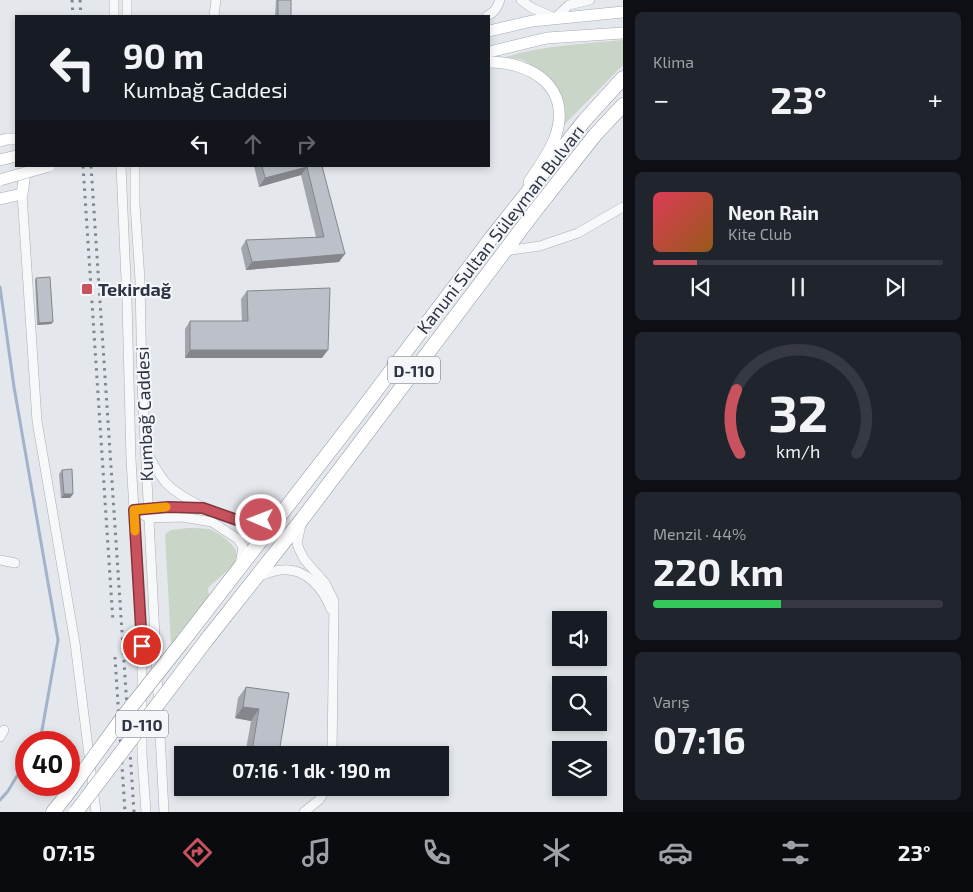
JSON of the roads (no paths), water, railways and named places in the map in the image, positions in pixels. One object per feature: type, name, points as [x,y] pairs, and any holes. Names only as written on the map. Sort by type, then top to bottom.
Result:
[{"type":"highway","name":"Kanuni Sultan Süleyman Bulvarı","points":[[53,812],[123,717],[295,498],[492,237],[584,121],[623,78]]},
{"type":"highway","name":"Kanuni Sultan Süleyman Bulvarı","points":[[76,812],[583,150],[623,105]]},
{"type":"main road","points":[[490,31],[532,20],[623,12]]},
{"type":"main road","points":[[490,52],[546,38],[623,33]]},
{"type":"main road","points":[[490,62],[506,62],[531,71],[544,79],[551,88],[559,110],[556,136],[492,237]]},
{"type":"main road","points":[[0,141],[15,139]]},
{"type":"main road","points":[[0,160],[15,156]]},
{"type":"main road","points":[[0,199],[22,194],[26,167]]},
{"type":"main road","points":[[0,180],[46,167]]},
{"type":"street","points":[[114,0],[114,15]]},
{"type":"street","points":[[127,0],[127,15]]},
{"type":"street","points":[[214,15],[216,0]]},
{"type":"street","points":[[488,15],[497,7],[500,0]]},
{"type":"street","points":[[521,0],[532,8],[555,18],[569,5],[590,0]]},
{"type":"street","name":"Kumbağ Caddesi","points":[[121,167],[134,510],[142,646],[142,755],[146,812]]},
{"type":"street","name":"Kumbağ Caddesi","points":[[135,167],[145,450],[164,812]]},
{"type":"street","points":[[22,194],[37,421],[74,643],[96,812]]},
{"type":"street","points":[[505,251],[540,246],[578,233],[623,207]]},
{"type":"street","points":[[145,450],[165,482],[175,491],[203,508],[225,517],[251,523],[270,517],[295,498]]},
{"type":"street","points":[[134,510],[148,508],[203,508]]},
{"type":"street","points":[[134,510],[149,518],[197,518],[212,522],[230,532],[243,547],[241,563],[237,573]]},
{"type":"street","points":[[303,518],[298,534],[297,543],[299,549],[304,559],[325,583],[334,601],[332,746]]},
{"type":"street","points":[[0,560],[15,563]]},
{"type":"street","points":[[256,577],[281,570],[290,570],[304,574],[316,583],[324,593],[334,616]]},
{"type":"street","points":[[304,812],[322,796]]},
{"type":"waterway","points":[[0,287],[14,387],[58,640],[42,731]]},
{"type":"waterway","points":[[0,800],[15,779]]},
{"type":"railway","points":[[72,0],[73,15]]},
{"type":"railway","points":[[80,0],[81,15]]},
{"type":"railway","points":[[83,167],[113,622]]},
{"type":"railway","points":[[91,167],[134,812]]},
{"type":"railway","points":[[115,657],[125,812]]},
{"type":"place","name":"Tekirdağ","points":[[87,289]]}]
